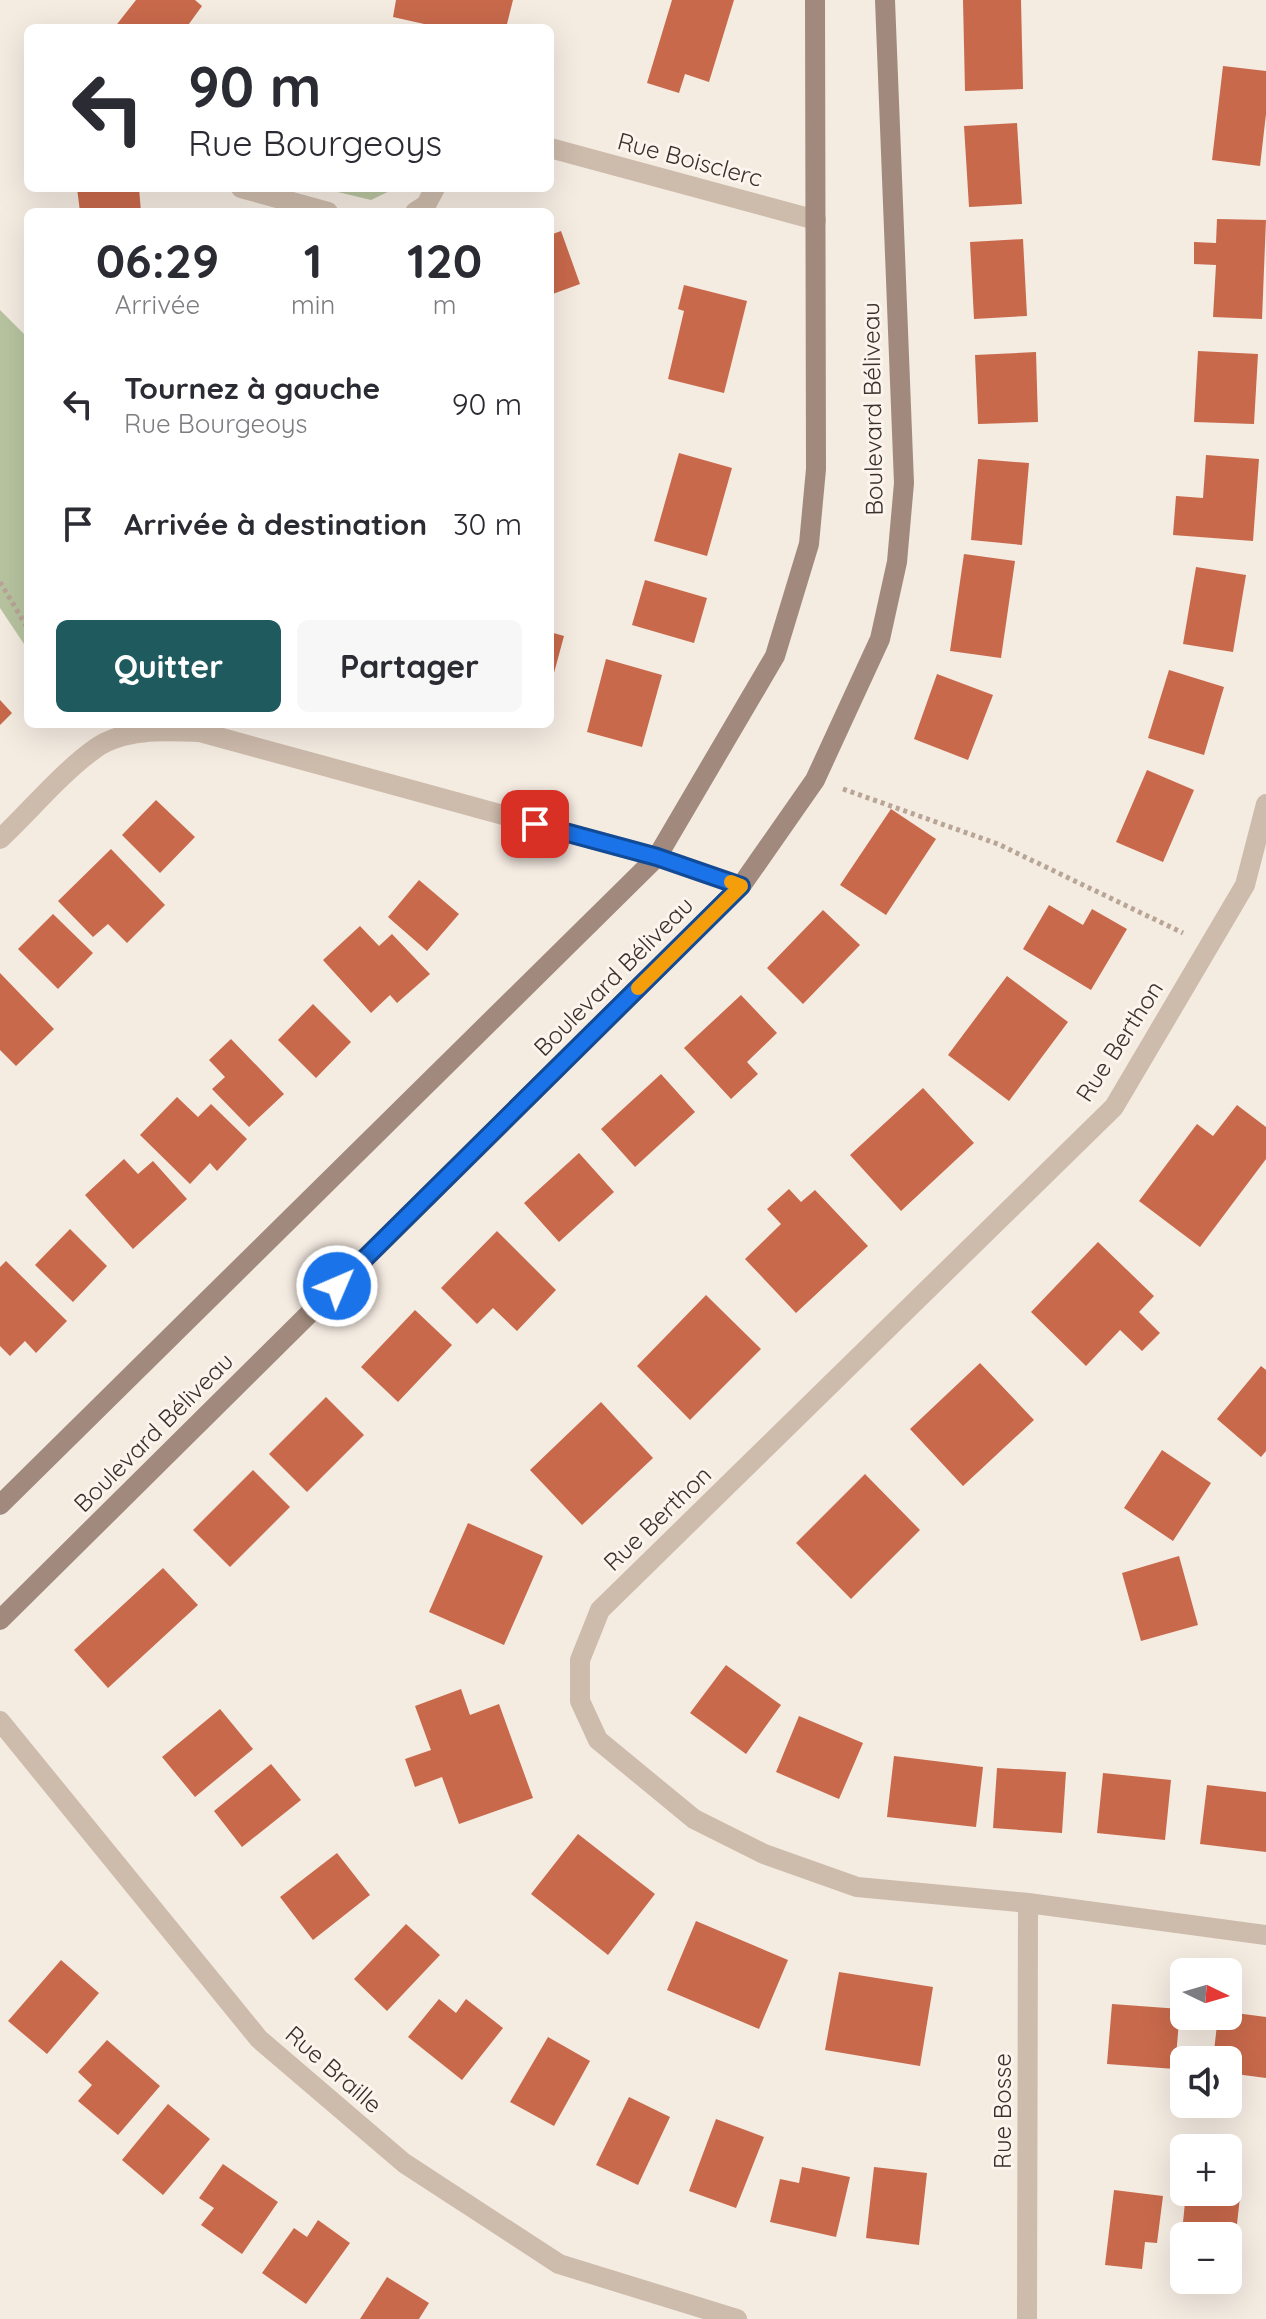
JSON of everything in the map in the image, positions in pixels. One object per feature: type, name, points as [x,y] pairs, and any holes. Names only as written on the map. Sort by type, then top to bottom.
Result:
[{"type":"street","points":[[0,1505],[657,857],[775,656],[809,544],[816,469],[815,0]]},
{"type":"street","name":"Boulevard Béliveau","points":[[0,1620],[741,886],[815,780],[880,639],[897,562],[904,483],[885,0]]},
{"type":"street","name":"Rue Boisclerc","points":[[554,149],[816,220]]},
{"type":"street","points":[[256,192],[314,208]]},
{"type":"street","points":[[421,208],[433,192]]},
{"type":"street","points":[[0,839],[98,747],[131,735],[163,731],[200,732],[657,857],[741,886]]},
{"type":"street","name":"Rue Berthon","points":[[1266,804],[1245,885],[1114,1107],[600,1610],[580,1660],[580,1701],[598,1740],[694,1819],[764,1854],[857,1887],[1028,1903],[1266,1935]]},
{"type":"street","points":[[1245,885],[1266,885]]},
{"type":"street","name":"Rue Braille","points":[[0,1721],[259,2039],[404,2163],[559,2264],[737,2319]]},
{"type":"street","name":"Rue Bosse","points":[[1027,2319],[1028,1903]]},
{"type":"path","points":[[0,582],[24,622]]},
{"type":"path","points":[[815,780],[998,844],[1209,945]]},
{"type":"green space","points":[[338,192],[388,192],[371,200]]},
{"type":"green space","points":[[0,310],[24,334],[24,644],[0,608]]},
{"type":"building","points":[[136,0],[195,0],[202,6],[189,24],[117,24]]},
{"type":"building","points":[[396,0],[513,0],[507,24],[424,24],[393,17]]},
{"type":"building","points":[[672,0],[734,0],[709,82],[685,74],[679,93],[647,83]]},
{"type":"building","points":[[963,0],[1021,0],[1023,89],[965,91]]},
{"type":"building","points":[[1223,66],[1266,71],[1266,114],[1260,166],[1212,160]]},
{"type":"building","points":[[1017,123],[1022,204],[969,207],[964,126]]},
{"type":"building","points":[[78,192],[139,192],[141,208],[80,208]]},
{"type":"building","points":[[1217,219],[1266,220],[1262,319],[1213,317],[1216,265],[1194,264],[1194,242],[1216,243]]},
{"type":"building","points":[[561,231],[580,284],[554,294],[554,234]]},
{"type":"building","points":[[1023,239],[1027,316],[974,319],[970,242]]},
{"type":"building","points":[[684,285],[747,301],[724,393],[668,379],[684,311],[678,309]]},
{"type":"building","points":[[1198,351],[1258,354],[1254,424],[1194,422]]},
{"type":"building","points":[[1036,352],[1038,422],[978,424],[975,355]]},
{"type":"building","points":[[679,453],[732,468],[707,556],[654,541]]},
{"type":"building","points":[[1206,455],[1259,459],[1253,541],[1173,535],[1176,496],[1203,498]]},
{"type":"building","points":[[978,459],[1029,463],[1022,545],[971,540]]},
{"type":"building","points":[[964,554],[1015,561],[1001,658],[950,651]]},
{"type":"building","points":[[1196,567],[1246,575],[1233,652],[1183,644]]},
{"type":"building","points":[[645,580],[707,598],[694,643],[632,625]]},
{"type":"building","points":[[554,633],[564,636],[554,673]]},
{"type":"building","points":[[606,659],[662,675],[642,747],[587,732]]},
{"type":"building","points":[[1169,670],[1224,687],[1204,755],[1148,738]]},
{"type":"building","points":[[937,674],[993,695],[968,760],[914,739]]},
{"type":"building","points":[[0,700],[12,713],[0,725]]},
{"type":"building","points":[[1147,770],[1194,790],[1163,862],[1116,842]]},
{"type":"building","points":[[156,800],[195,837],[160,873],[122,835]]},
{"type":"building","points":[[891,809],[936,839],[886,915],[840,885]]},
{"type":"building","points":[[111,849],[165,905],[127,943],[108,924],[93,937],[58,901]]},
{"type":"building","points":[[419,880],[459,914],[427,951],[388,917]]},
{"type":"building","points":[[1049,905],[1083,925],[1092,909],[1127,929],[1091,990],[1023,949]]},
{"type":"building","points":[[823,910],[860,945],[803,1004],[767,968]]},
{"type":"building","points":[[53,914],[93,953],[58,989],[18,949]]},
{"type":"building","points":[[360,926],[379,946],[392,934],[430,974],[397,1003],[390,995],[371,1013],[323,960]]},
{"type":"building","points":[[0,973],[54,1029],[16,1066],[0,1050]]},
{"type":"building","points":[[1007,976],[1068,1022],[1009,1101],[948,1055]]},
{"type":"building","points":[[741,995],[777,1033],[747,1062],[758,1074],[731,1099],[684,1048]]},
{"type":"building","points":[[313,1004],[351,1042],[316,1078],[278,1040]]},
{"type":"building","points":[[231,1039],[284,1094],[249,1127],[212,1089],[225,1077],[209,1060]]},
{"type":"building","points":[[661,1074],[695,1112],[635,1167],[601,1129]]},
{"type":"building","points":[[923,1088],[974,1143],[901,1211],[850,1155]]},
{"type":"building","points":[[177,1097],[198,1117],[211,1104],[247,1139],[217,1171],[210,1163],[190,1184],[140,1135]]},
{"type":"building","points":[[1237,1105],[1266,1127],[1266,1159],[1200,1247],[1139,1201],[1197,1124],[1213,1136]]},
{"type":"building","points":[[579,1153],[614,1192],[559,1242],[524,1203]]},
{"type":"building","points":[[124,1159],[138,1174],[153,1161],[187,1199],[133,1249],[85,1195]]},
{"type":"building","points":[[789,1189],[801,1202],[815,1190],[868,1246],[796,1313],[745,1259],[781,1224],[767,1209]]},
{"type":"building","points":[[70,1229],[107,1266],[73,1302],[35,1265]]},
{"type":"building","points":[[497,1231],[556,1290],[517,1331],[493,1308],[477,1324],[441,1288]]},
{"type":"building","points":[[1098,1242],[1154,1296],[1139,1312],[1160,1333],[1142,1351],[1120,1330],[1086,1366],[1031,1312]]},
{"type":"building","points":[[6,1261],[67,1321],[36,1353],[25,1341],[10,1356],[0,1346],[0,1267]]},
{"type":"building","points":[[706,1295],[761,1349],[690,1420],[637,1366]]},
{"type":"building","points":[[415,1310],[452,1345],[398,1402],[361,1367]]},
{"type":"building","points":[[980,1363],[1034,1420],[963,1486],[910,1429]]},
{"type":"building","points":[[1261,1366],[1266,1370],[1266,1451],[1261,1457],[1217,1419]]},
{"type":"building","points":[[326,1397],[364,1435],[307,1492],[269,1454]]},
{"type":"building","points":[[601,1402],[653,1458],[582,1525],[530,1470]]},
{"type":"building","points":[[1162,1450],[1211,1483],[1173,1541],[1124,1508]]},
{"type":"building","points":[[253,1470],[290,1507],[230,1567],[193,1530]]},
{"type":"building","points":[[865,1474],[920,1530],[851,1599],[796,1543]]},
{"type":"building","points":[[468,1523],[543,1556],[504,1645],[429,1612]]},
{"type":"building","points":[[1179,1556],[1198,1625],[1141,1641],[1122,1573]]},
{"type":"building","points":[[163,1568],[198,1605],[108,1688],[74,1650]]},
{"type":"building","points":[[726,1665],[781,1705],[746,1754],[690,1713]]},
{"type":"building","points":[[461,1689],[470,1715],[499,1704],[533,1798],[459,1824],[442,1777],[415,1787],[405,1759],[431,1750],[415,1706]]},
{"type":"building","points":[[220,1709],[253,1749],[195,1797],[162,1757]]},
{"type":"building","points":[[799,1716],[863,1743],[839,1799],[776,1772]]},
{"type":"building","points":[[894,1756],[983,1767],[976,1827],[887,1817]]},
{"type":"building","points":[[271,1764],[301,1800],[242,1847],[214,1811]]},
{"type":"building","points":[[997,1768],[1066,1772],[1062,1833],[993,1828]]},
{"type":"building","points":[[1103,1773],[1171,1780],[1165,1840],[1097,1833]]},
{"type":"building","points":[[1207,1785],[1266,1792],[1266,1852],[1200,1844]]},
{"type":"building","points":[[578,1834],[655,1894],[608,1955],[531,1894]]},
{"type":"building","points":[[337,1853],[370,1895],[313,1940],[280,1897]]},
{"type":"building","points":[[696,1921],[788,1960],[759,2029],[667,1990]]},
{"type":"building","points":[[406,1924],[440,1955],[387,2011],[354,1979]]},
{"type":"building","points":[[61,1960],[99,1993],[47,2054],[8,2021]]},
{"type":"building","points":[[839,1972],[933,1987],[920,2066],[825,2050]]},
{"type":"building","points":[[439,1999],[456,2013],[466,1999],[503,2028],[462,2080],[408,2037]]},
{"type":"building","points":[[1112,2004],[1170,2008],[1170,2030],[1178,2030],[1177,2046],[1170,2046],[1170,2069],[1107,2064]]},
{"type":"building","points":[[1242,2014],[1266,2017],[1266,2078],[1242,2075],[1242,2046],[1215,2046],[1216,2030],[1242,2030]]},
{"type":"building","points":[[548,2037],[590,2061],[554,2126],[510,2102]]},
{"type":"building","points":[[107,2040],[160,2086],[118,2135],[78,2101],[92,2085],[78,2072]]},
{"type":"building","points":[[629,2097],[670,2117],[638,2185],[596,2165]]},
{"type":"building","points":[[168,2104],[210,2139],[163,2195],[122,2160]]},
{"type":"building","points":[[716,2119],[764,2137],[736,2208],[689,2191]]},
{"type":"building","points":[[223,2164],[278,2202],[242,2254],[201,2225],[214,2208],[199,2198]]},
{"type":"building","points":[[802,2167],[850,2177],[836,2237],[770,2222],[780,2179],[799,2183]]},
{"type":"building","points":[[874,2167],[927,2173],[919,2245],[866,2238]]},
{"type":"building","points":[[1114,2190],[1163,2196],[1157,2243],[1145,2242],[1142,2269],[1105,2265]]},
{"type":"building","points":[[1185,2206],[1239,2206],[1237,2222],[1183,2222]]},
{"type":"building","points":[[318,2220],[350,2243],[306,2304],[262,2273],[294,2228],[307,2237]]},
{"type":"building","points":[[387,2277],[429,2303],[419,2319],[360,2319]]},
{"type":"slow traffic","points":[[638,988],[741,886],[731,882]]},
{"type":"route","points":[[337,1286],[741,886],[657,857],[535,824]]}]
